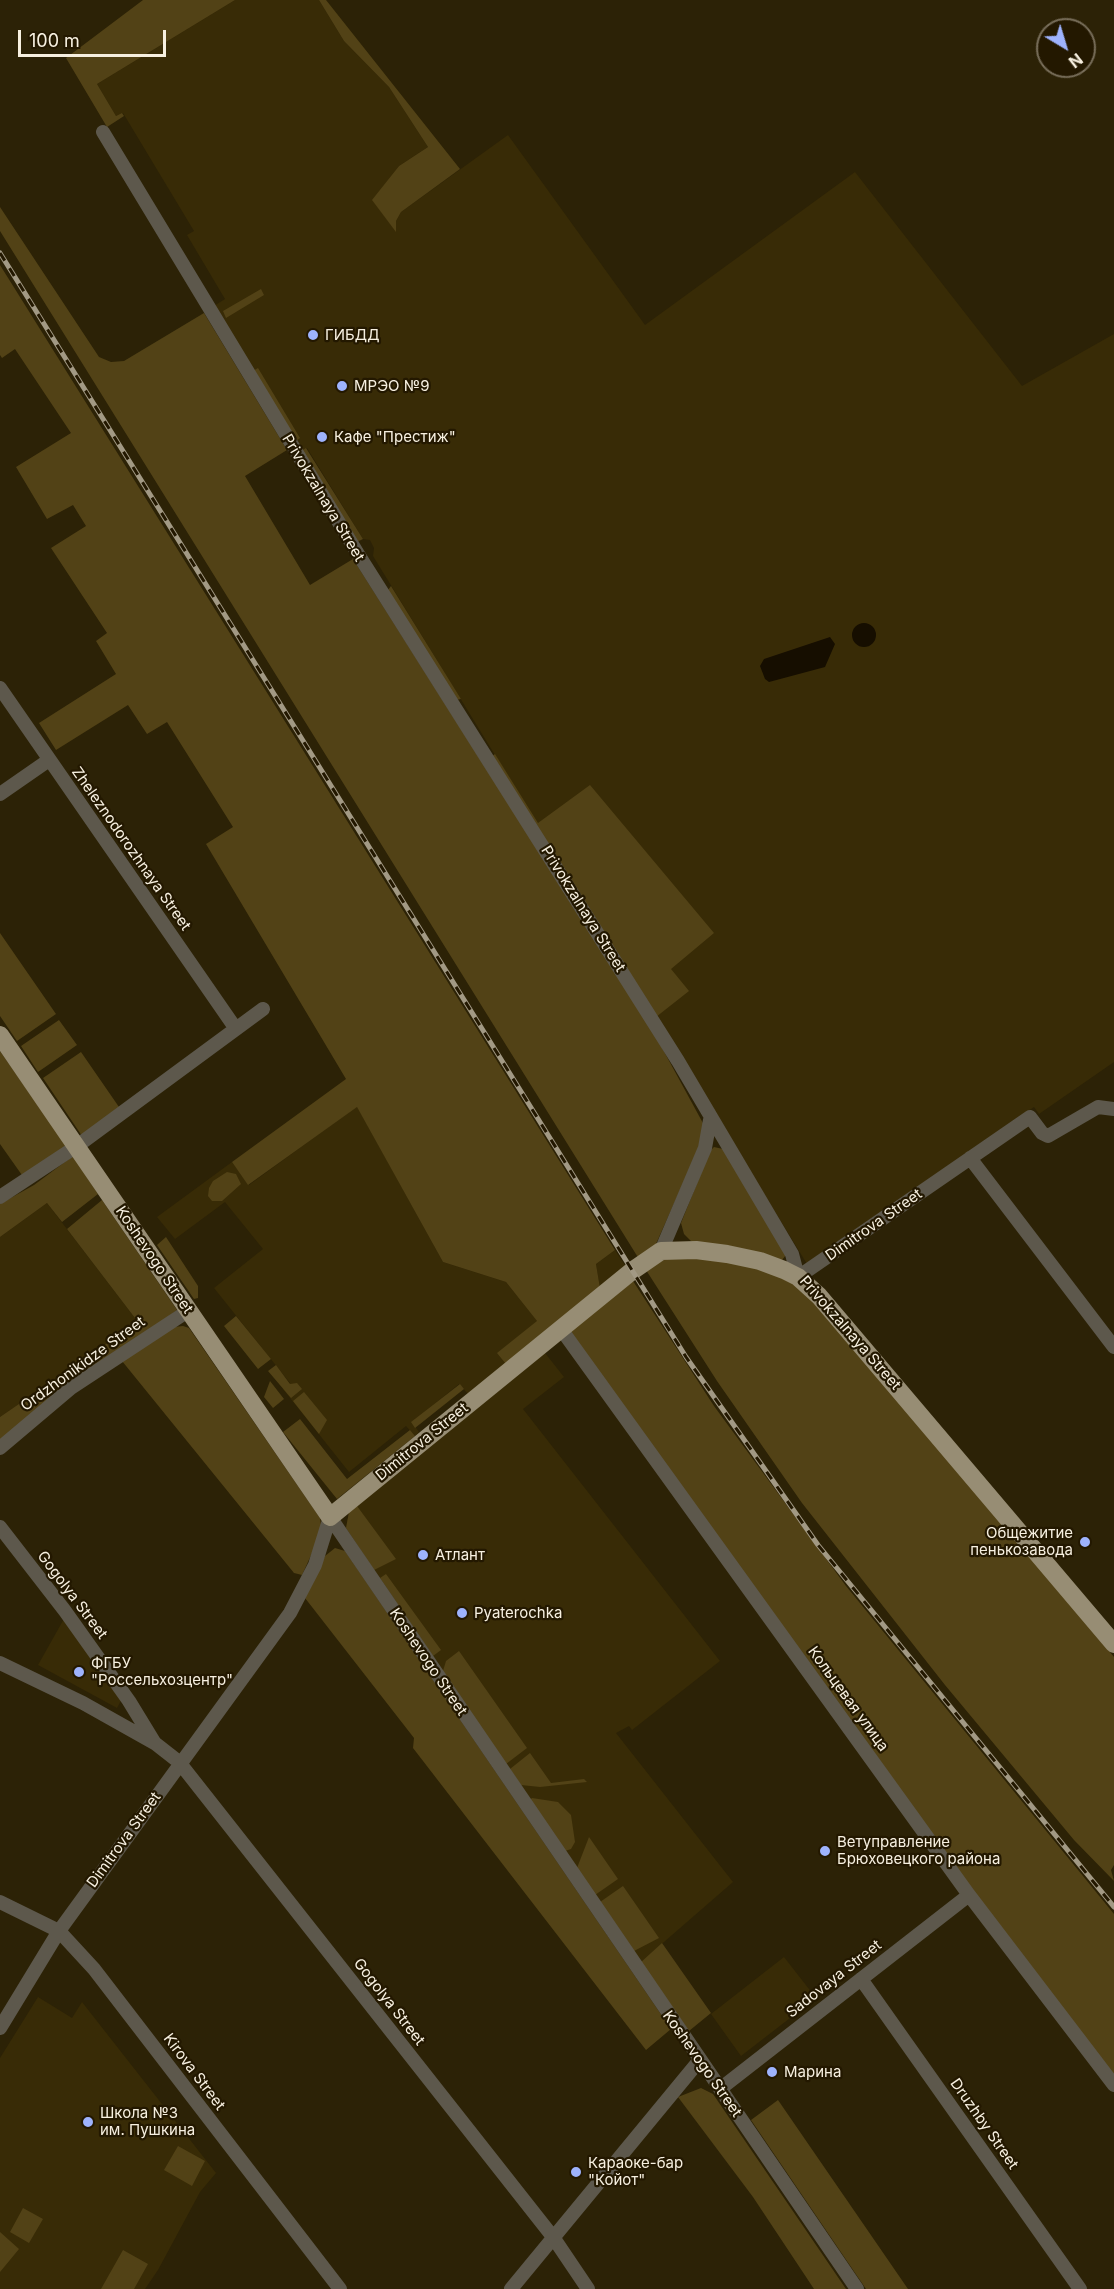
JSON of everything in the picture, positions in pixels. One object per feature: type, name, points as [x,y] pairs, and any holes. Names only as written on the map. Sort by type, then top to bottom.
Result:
[{"type":"main road","name":"Koshevogo Street","points":[[0,1035],[330,1517]]},
{"type":"main road","points":[[661,1251],[696,1250],[760,1261],[798,1277]]},
{"type":"main road","name":"Dimitrova Street","points":[[330,1517],[632,1271],[661,1251]]},
{"type":"main road","name":"Privokzalnaya Street","points":[[798,1277],[833,1310],[1114,1644]]},
{"type":"street","name":"Privokzalnaya Street","points":[[103,132],[358,554],[654,1023],[792,1254],[798,1277]]},
{"type":"street","name":"Zheleznodorozhnaya Street","points":[[0,688],[236,1029]]},
{"type":"street","points":[[0,794],[49,760]]},
{"type":"street","points":[[0,1197],[77,1146],[263,1009]]},
{"type":"street","name":"Dimitrova Street","points":[[798,1277],[1030,1117],[1042,1133],[1048,1136],[1088,1111],[1105,1106],[1114,1108]]},
{"type":"street","points":[[661,1251],[705,1148],[710,1120]]},
{"type":"street","points":[[970,1158],[1114,1347]]},
{"type":"street","points":[[674,1220],[679,1238],[696,1250]]},
{"type":"street","name":"Ordzhonikidze Street","points":[[0,1448],[71,1388],[188,1311]]},
{"type":"street","name":"Кольцевая улица","points":[[561,1329],[969,1894],[1114,2085]]},
{"type":"street","name":"Dimitrova Street","points":[[0,2028],[59,1931],[291,1612],[315,1565],[330,1517]]},
{"type":"street","name":"Koshevogo Street","points":[[330,1517],[699,2061],[857,2289]]},
{"type":"street","name":"Gogolya Street","points":[[0,1527],[65,1611],[129,1701],[156,1744]]},
{"type":"street","name":"Gogolya Street","points":[[0,1663],[62,1692],[156,1744],[180,1762],[553,2237],[588,2289]]},
{"type":"street","name":"Sadovaya Street","points":[[720,2089],[969,1894]]},
{"type":"street","name":"Kirova Street","points":[[0,1902],[59,1931],[105,1982],[339,2289]]},
{"type":"street","name":"Druzhby Street","points":[[861,1979],[1080,2289]]},
{"type":"street","points":[[511,2289],[699,2061]]},
{"type":"shaded area","points":[[143,0],[235,0],[97,84],[116,116],[122,113],[124,116],[107,127],[66,58]]},
{"type":"shaded area","points":[[235,0],[319,0],[344,41],[389,87],[428,147],[399,166],[373,200],[396,231],[396,221],[401,212],[508,135],[645,325],[855,172],[1022,386],[1114,334],[1114,1062],[1039,1114],[1034,1107],[807,1264],[373,556],[374,548],[370,540],[363,539],[307,448],[301,451],[214,306],[225,299],[187,235],[194,231],[123,113],[116,116],[97,84]]},
{"type":"shaded area","points":[[319,0],[326,0],[460,169],[401,212],[396,221],[396,232],[372,200],[399,166],[428,147],[389,87],[344,41]]},
{"type":"shaded area","points":[[0,207],[99,357],[111,362],[124,361],[204,313],[287,450],[245,476],[310,585],[353,559],[655,1035],[704,1125],[702,1141],[655,1246],[639,1259],[0,231]]},
{"type":"shaded area","points":[[0,265],[615,1250],[596,1264],[600,1288],[506,1364],[497,1353],[537,1321],[506,1282],[443,1262],[357,1107],[248,1185],[232,1162],[346,1079],[206,844],[233,827],[167,722],[147,734],[128,705],[56,750],[39,723],[116,674],[96,641],[107,633],[51,548],[86,526],[73,505],[47,519],[16,467],[71,433],[15,349],[2,358],[0,355]]},
{"type":"shaded area","points":[[261,289],[264,295],[226,318],[223,311]]},
{"type":"shaded area","points":[[258,368],[300,438],[295,442],[253,371]]},
{"type":"shaded area","points":[[306,448],[363,539],[355,543],[301,451]]},
{"type":"shaded area","points":[[391,586],[461,699],[456,700],[388,590]]},
{"type":"shaded area","points":[[864,623],[873,626],[876,635],[873,644],[864,647],[855,644],[852,635],[855,626]]},
{"type":"shaded area","points":[[830,637],[835,644],[825,667],[769,682],[765,679],[760,666],[764,659]]},
{"type":"shaded area","points":[[495,754],[538,823],[590,785],[714,933],[671,969],[689,991],[656,1017],[491,757]]},
{"type":"shaded area","points":[[0,933],[56,1014],[17,1041],[0,1016]]},
{"type":"shaded area","points":[[59,1020],[77,1045],[38,1072],[21,1046]]},
{"type":"shaded area","points":[[0,1051],[67,1147],[24,1178],[0,1144]]},
{"type":"shaded area","points":[[81,1052],[119,1107],[82,1136],[43,1078]]},
{"type":"shaded area","points":[[357,1106],[443,1262],[506,1282],[546,1332],[468,1394],[459,1384],[412,1422],[419,1432],[415,1436],[406,1426],[349,1472],[283,1389],[290,1383],[214,1288],[263,1249],[225,1202],[175,1239],[157,1217],[232,1162],[249,1185]]},
{"type":"shaded area","points":[[714,1147],[723,1149],[786,1255],[782,1260],[693,1243],[684,1234],[681,1223],[710,1151]]},
{"type":"shaded area","points":[[73,1156],[98,1194],[62,1222],[47,1203],[0,1237],[0,1204],[34,1185]]},
{"type":"shaded area","points":[[227,1172],[236,1174],[241,1184],[222,1201],[212,1201],[208,1196],[209,1188],[213,1181]]},
{"type":"shaded area","points":[[102,1200],[177,1310],[0,1443],[0,1417],[138,1322],[67,1229]]},
{"type":"shaded area","points":[[47,1203],[138,1322],[0,1417],[0,1237]]},
{"type":"shaded area","points":[[166,1237],[198,1286],[198,1298],[194,1299],[157,1245]]},
{"type":"shaded area","points":[[615,1250],[626,1267],[600,1288],[596,1264]]},
{"type":"shaded area","points":[[675,1257],[739,1262],[795,1282],[918,1421],[1114,1657],[1114,1865],[1111,1870],[1114,1881],[1074,1840],[945,1685],[802,1503],[717,1381],[646,1270],[663,1260]]},
{"type":"shaded area","points":[[633,1281],[714,1406],[846,1586],[1114,1914],[1114,2078],[972,1892],[568,1333]]},
{"type":"shaded area","points":[[236,1316],[271,1359],[258,1369],[224,1326]]},
{"type":"shaded area","points":[[174,1327],[189,1328],[320,1518],[322,1531],[302,1575],[294,1573],[122,1361]]},
{"type":"shaded area","points":[[545,1353],[564,1377],[523,1409],[720,1661],[632,1730],[629,1726],[616,1733],[733,1882],[641,1962],[346,1528],[349,1512]]},
{"type":"shaded area","points":[[276,1365],[290,1384],[297,1383],[302,1389],[291,1398],[268,1371]]},
{"type":"shaded area","points":[[270,1381],[284,1399],[273,1408],[264,1397]]},
{"type":"shaded area","points":[[460,1384],[464,1389],[415,1428],[411,1422]]},
{"type":"shaded area","points":[[304,1392],[327,1420],[319,1434],[293,1401]]},
{"type":"shaded area","points":[[300,1419],[347,1479],[410,1430],[415,1436],[337,1499],[283,1432]]},
{"type":"shaded area","points":[[357,1506],[396,1559],[374,1570],[346,1528],[349,1512]]},
{"type":"shaded area","points":[[335,1548],[345,1551],[671,2029],[646,2050],[413,1748],[414,1738],[305,1598],[325,1556]]},
{"type":"shaded area","points":[[386,1574],[441,1650],[433,1656],[380,1578]]},
{"type":"shaded area","points":[[65,1617],[123,1697],[117,1708],[38,1665]]},
{"type":"shaded area","points":[[459,1651],[527,1748],[506,1764],[443,1671],[446,1661]]},
{"type":"shaded area","points":[[530,1753],[551,1783],[584,1779],[587,1782],[540,1787],[521,1785],[510,1769]]},
{"type":"shaded area","points":[[532,1798],[558,1802],[571,1815],[575,1842],[571,1849],[565,1851],[530,1800]]},
{"type":"shaded area","points":[[589,1837],[618,1879],[595,1895],[577,1868]]},
{"type":"shaded area","points":[[623,1886],[659,1938],[634,1951],[600,1902]]},
{"type":"shaded area","points":[[662,1943],[711,2013],[689,2031],[641,1962]]},
{"type":"shaded area","points":[[784,1957],[816,1998],[741,2056],[711,2014]]},
{"type":"shaded area","name":"Школа №3 им. Пушкина","points":[[38,1997],[72,2018],[82,2002],[216,2173],[200,2192],[158,2270],[145,2289],[0,2289],[0,2058]]},
{"type":"shaded area","points":[[701,2088],[713,2094],[846,2289],[814,2289],[753,2197],[678,2097]]},
{"type":"shaded area","points":[[778,2100],[908,2289],[866,2289],[751,2120]]},
{"type":"shaded area","points":[[178,2146],[205,2161],[192,2186],[164,2170]]},
{"type":"shaded area","points":[[23,2208],[43,2219],[29,2243],[10,2232]]},
{"type":"shaded area","points":[[0,2232],[19,2249],[0,2272]]},
{"type":"shaded area","points":[[123,2250],[148,2264],[134,2289],[101,2289]]},
{"type":"railway","points":[[0,253],[686,1357],[818,1545],[1114,1907]]},
{"type":"place","name":"ГИБДД","points":[[313,335]]},
{"type":"place","name":"МРЭО №9","points":[[342,386]]},
{"type":"place","name":"Кафе \"Престиж\"","points":[[322,437]]},
{"type":"place","name":"Общежитие пенькозавода","points":[[1085,1542]]},
{"type":"place","name":"Атлант","points":[[423,1555]]},
{"type":"place","name":"Pyaterochka","points":[[462,1613]]},
{"type":"place","name":"ФГБУ \"Россельхозцентр\"","points":[[79,1672]]},
{"type":"place","name":"Ветуправление Брюховецкого района","points":[[825,1851]]},
{"type":"place","name":"Марина","points":[[772,2072]]},
{"type":"place","name":"Школа №3 им. Пушкина","points":[[88,2122]]},
{"type":"place","name":"Караоке-бар \"Койот\"","points":[[576,2172]]}]
